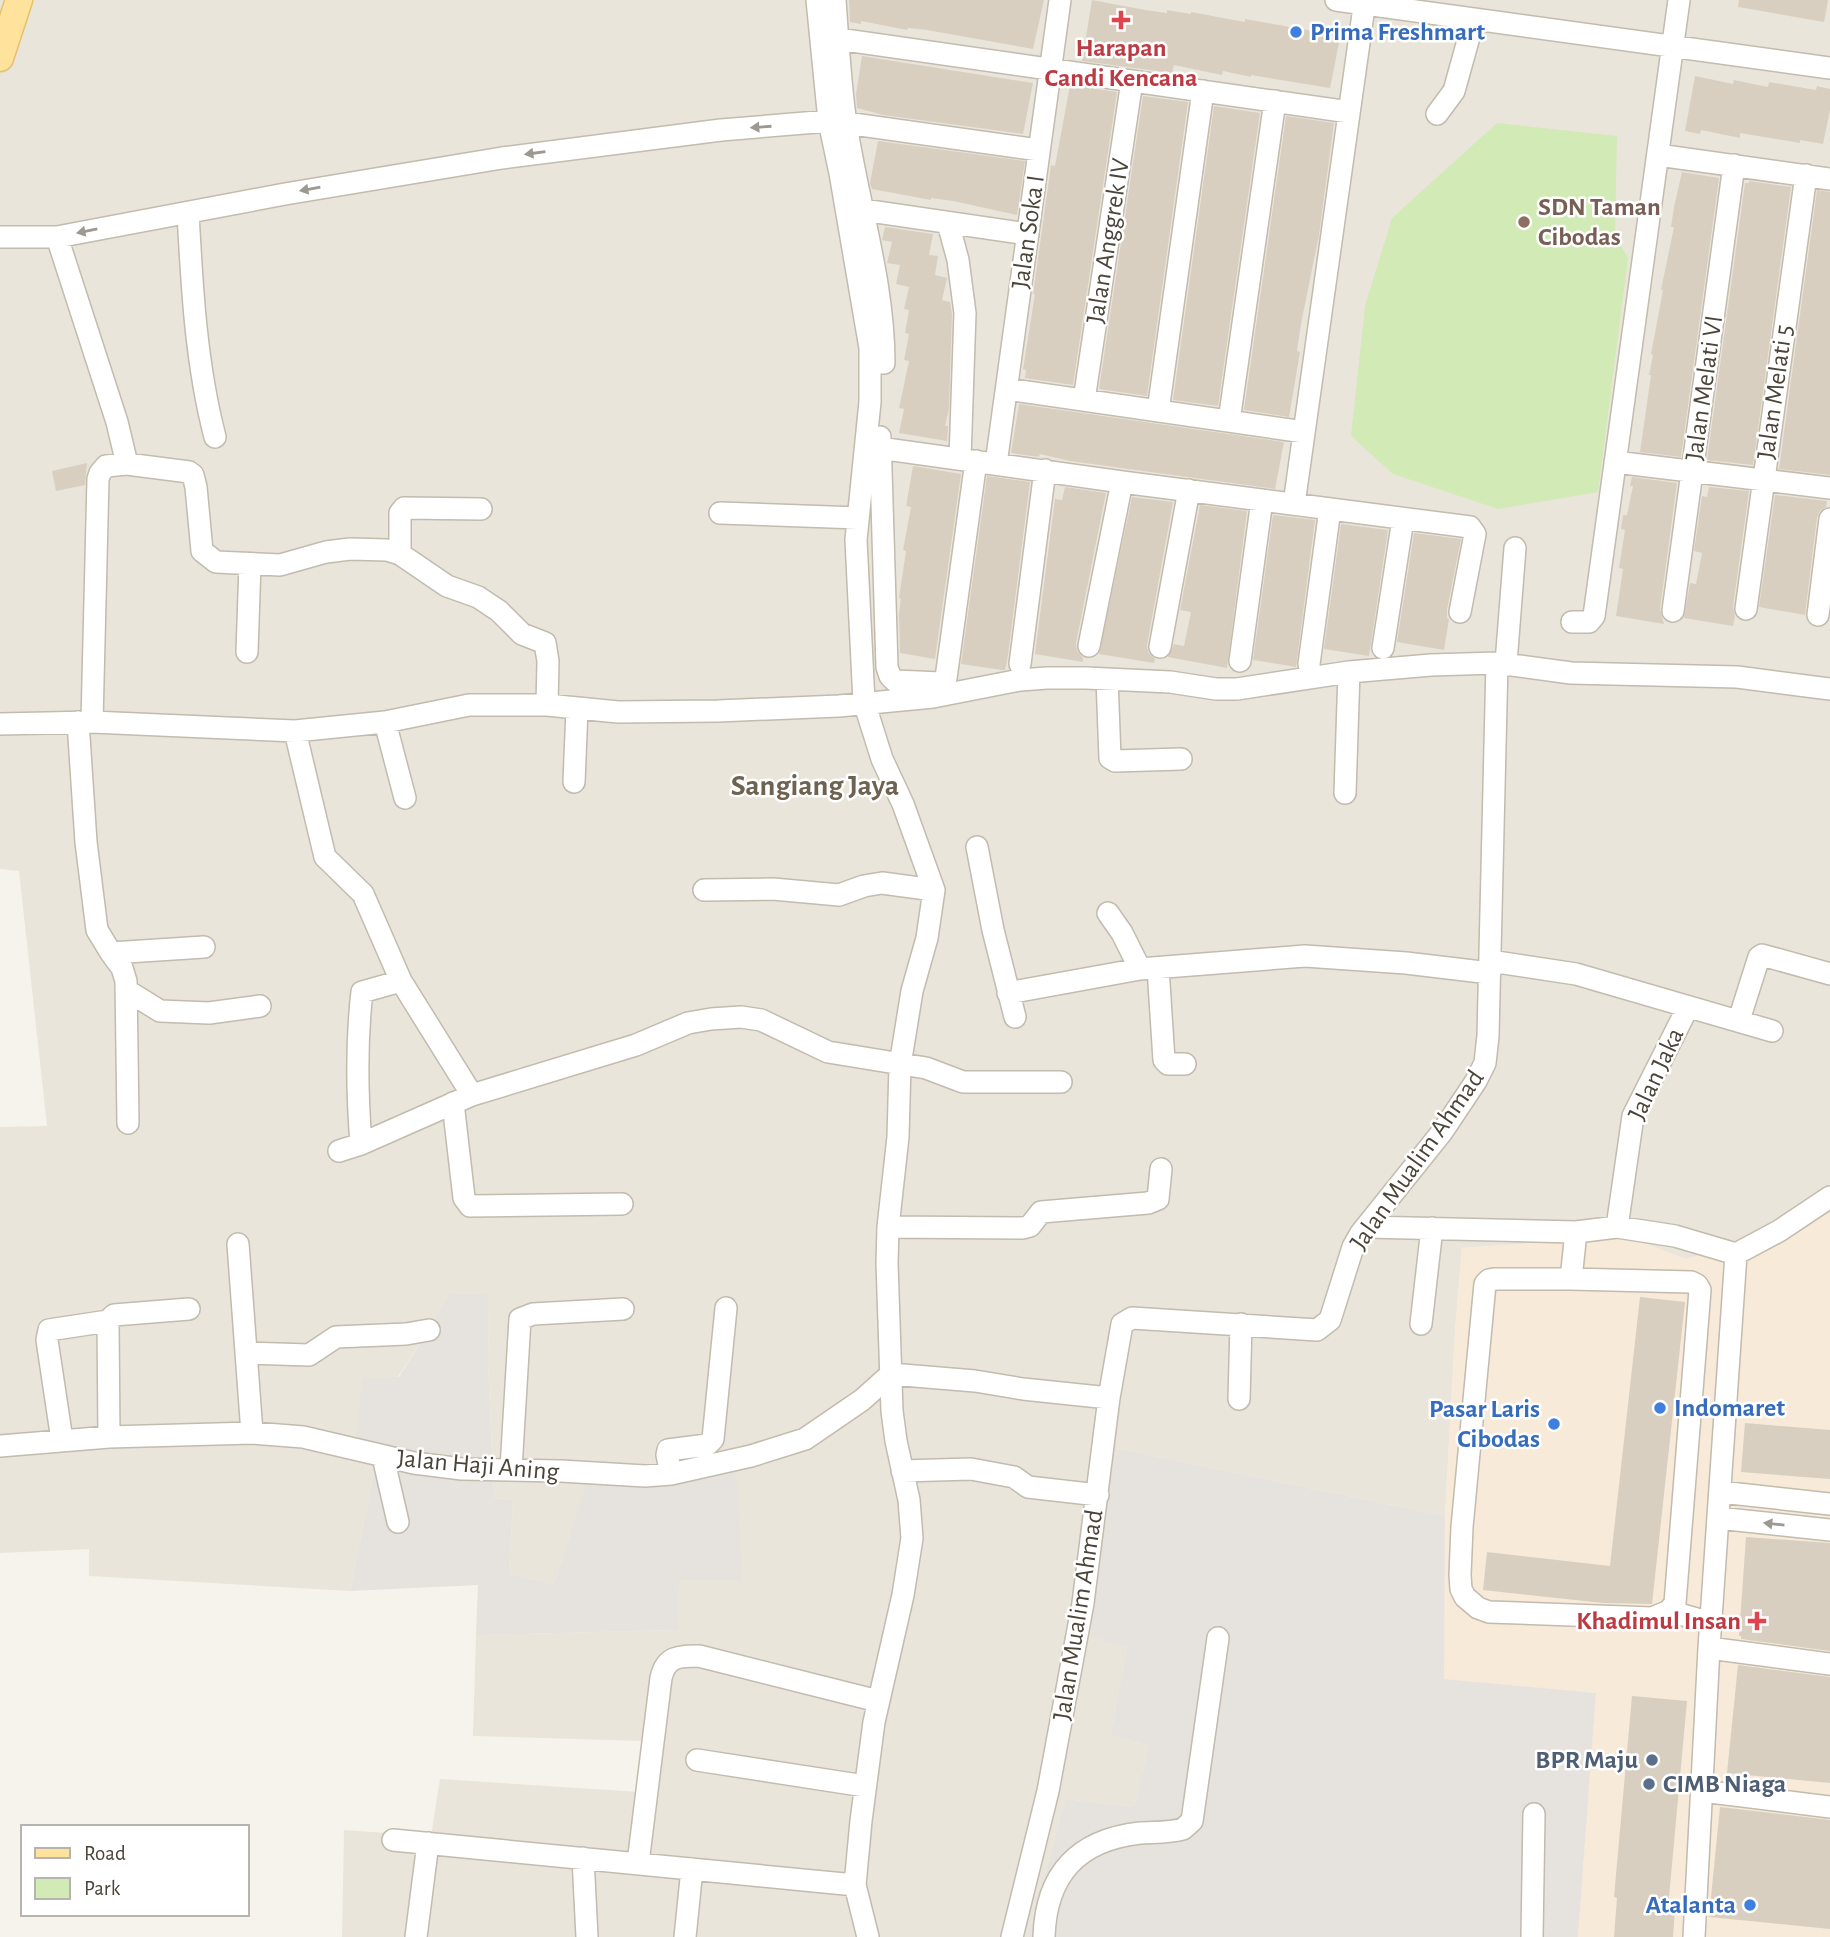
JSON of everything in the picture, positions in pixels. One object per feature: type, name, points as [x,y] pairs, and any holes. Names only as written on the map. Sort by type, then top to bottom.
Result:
[{"type":"main road","points":[[0,58],[19,0]]},
{"type":"street","points":[[817,0],[837,122],[863,210],[884,352],[879,448],[887,667],[895,681],[941,683],[946,678],[977,461],[965,313],[958,261],[948,223]]},
{"type":"street","points":[[835,0],[840,173],[870,348],[870,402],[858,518],[857,577],[864,702],[882,760],[907,815],[934,891],[927,938],[912,991],[900,1065],[898,1137],[888,1227],[891,1374],[896,1441],[909,1500],[912,1538],[903,1595],[878,1701],[865,1786],[855,1885],[868,1937]]},
{"type":"street","name":"Jalan Soka I","points":[[977,461],[1007,389],[1060,0]]},
{"type":"street","points":[[1336,0],[1830,68]]},
{"type":"street","points":[[1572,622],[1589,622],[1594,616],[1679,0]]},
{"type":"street","points":[[1294,504],[1364,2]]},
{"type":"street","points":[[1437,114],[1454,91],[1474,19]]},
{"type":"street","points":[[838,39],[1349,112]]},
{"type":"street","name":"Jalan Anggrek IV","points":[[1084,400],[1132,81]]},
{"type":"street","points":[[1158,411],[1203,91]]},
{"type":"street","points":[[1229,421],[1275,101]]},
{"type":"street","points":[[0,237],[57,237],[335,185],[502,158],[708,131],[837,122],[1039,150]]},
{"type":"street","points":[[1658,155],[1830,179]]},
{"type":"street","name":"Jalan Melati VI","points":[[1673,611],[1734,165]]},
{"type":"street","name":"Jalan Melati 5","points":[[1746,609],[1806,175]]},
{"type":"street","points":[[863,210],[1028,234]]},
{"type":"street","points":[[188,213],[193,307],[215,437]]},
{"type":"street","points":[[57,237],[117,422],[127,464]]},
{"type":"street","points":[[1007,389],[1304,432]]},
{"type":"street","points":[[879,448],[1470,527],[1475,534],[1460,612]]},
{"type":"street","points":[[1615,462],[1830,488]]},
{"type":"street","points":[[128,1123],[125,976],[97,930],[86,842],[85,722],[98,479],[106,466],[127,464],[188,472],[193,475],[202,551],[216,562],[280,565],[317,554],[350,549],[379,549],[400,554],[447,586],[478,597],[499,611],[522,634],[543,640],[547,648],[547,705]]},
{"type":"street","points":[[1020,664],[1045,470]]},
{"type":"street","points":[[1089,646],[1122,482]]},
{"type":"street","points":[[1160,647],[1189,490]]},
{"type":"street","points":[[1240,661],[1262,500]]},
{"type":"street","points":[[400,554],[400,513],[404,508],[481,509]]},
{"type":"street","points":[[1309,664],[1330,509]]},
{"type":"street","points":[[720,513],[858,518]]},
{"type":"street","points":[[1383,648],[1403,519]]},
{"type":"street","points":[[1818,615],[1830,519]]},
{"type":"street","name":"Jalan Mualim Ahmad","points":[[1012,1937],[1048,1791],[1083,1603],[1120,1329],[1132,1318],[1317,1329],[1324,1326],[1330,1320],[1360,1233],[1442,1132],[1485,1063],[1502,663],[1515,548]]},
{"type":"street","points":[[247,652],[250,564]]},
{"type":"street","points":[[0,724],[85,722],[295,731],[385,722],[469,705],[547,705],[648,713],[718,711],[839,706],[933,697],[1020,680],[1107,679],[1237,689],[1349,672],[1431,665],[1502,663],[1572,673],[1737,677],[1830,689]]},
{"type":"street","points":[[1345,793],[1349,672]]},
{"type":"street","points":[[1107,679],[1110,758],[1115,761],[1181,759]]},
{"type":"street","points":[[574,782],[578,709]]},
{"type":"street","points":[[385,722],[405,798]]},
{"type":"street","points":[[295,731],[326,857],[363,894],[401,981],[462,1098],[464,1198],[470,1206],[622,1204]]},
{"type":"street","points":[[977,847],[1015,1017]]},
{"type":"street","points":[[705,890],[774,889],[838,895],[882,883],[934,891]]},
{"type":"street","points":[[1108,913],[1149,968],[1164,1060],[1168,1064],[1185,1064]]},
{"type":"street","points":[[111,953],[204,947]]},
{"type":"street","points":[[1739,1020],[1759,957],[1762,955],[1830,974]]},
{"type":"street","points":[[1008,992],[1149,968],[1305,957],[1576,974],[1772,1031]]},
{"type":"street","points":[[362,1144],[357,1088],[362,992],[401,981]]},
{"type":"street","points":[[126,990],[160,1011],[209,1013],[260,1006]]},
{"type":"street","name":"Jalan Jaka","points":[[1617,1227],[1633,1116],[1688,1007]]},
{"type":"street","points":[[338,1151],[362,1144],[462,1098],[636,1045],[688,1023],[710,1019],[741,1017],[761,1020],[828,1052],[934,1070],[963,1082],[1061,1082]]},
{"type":"street","points":[[888,1227],[1023,1228],[1030,1226],[1041,1212],[1148,1203],[1156,1201],[1160,1194],[1161,1170]]},
{"type":"street","points":[[1367,1227],[1576,1232],[1617,1227],[1675,1236],[1736,1254],[1779,1231],[1830,1196]]},
{"type":"street","points":[[1421,1324],[1432,1228]]},
{"type":"street","points":[[1571,1279],[1576,1232]]},
{"type":"street","points":[[238,1244],[252,1433]]},
{"type":"street","points":[[1694,1937],[1709,1648],[1736,1254]]},
{"type":"street","points":[[1489,1280],[1691,1282],[1699,1287],[1675,1603],[1669,1611],[1651,1618],[1489,1612],[1471,1604],[1461,1589],[1462,1527],[1485,1284],[1489,1280]]},
{"type":"street","points":[[671,1474],[668,1450],[707,1445],[713,1439],[726,1307]]},
{"type":"street","points":[[62,1440],[47,1333],[52,1329],[108,1321],[114,1315],[189,1309]]},
{"type":"street","points":[[512,1469],[520,1319],[533,1314],[623,1309]]},
{"type":"street","points":[[108,1321],[109,1437]]},
{"type":"street","points":[[1239,1399],[1241,1324]]},
{"type":"street","points":[[248,1353],[309,1355],[336,1337],[406,1334],[429,1329]]},
{"type":"street","points":[[891,1374],[975,1381],[1023,1390],[1109,1398]]},
{"type":"street","name":"Jalan Haji Aning","points":[[0,1446],[109,1437],[252,1433],[303,1437],[383,1457],[462,1469],[645,1476],[671,1474],[751,1456],[805,1439],[862,1400],[891,1374]]},
{"type":"street","points":[[383,1457],[398,1522]]},
{"type":"street","points":[[902,1471],[971,1469],[1014,1478],[1028,1487],[1098,1495]]},
{"type":"street","points":[[1720,1492],[1830,1504]]},
{"type":"street","points":[[1718,1518],[1830,1530]]},
{"type":"street","points":[[1669,1611],[1711,1622]]},
{"type":"street","points":[[1044,1937],[1052,1888],[1067,1866],[1086,1849],[1110,1839],[1140,1833],[1173,1832],[1183,1829],[1192,1821],[1218,1638]]},
{"type":"street","points":[[1709,1648],[1830,1664]]},
{"type":"street","points":[[638,1863],[661,1678],[664,1667],[672,1659],[699,1656],[878,1701]]},
{"type":"street","points":[[697,1760],[865,1786]]},
{"type":"street","points":[[1702,1791],[1830,1807]]},
{"type":"street","points":[[1532,1937],[1534,1814]]},
{"type":"street","points":[[393,1840],[855,1885]]},
{"type":"street","points":[[416,1937],[428,1843]]},
{"type":"street","points":[[583,1858],[587,1937]]},
{"type":"street","points":[[685,1937],[692,1869]]},
{"type":"shaded area","points":[[0,0],[1830,0],[1830,1185],[1728,1249],[1686,1259],[1627,1237],[1462,1248],[1445,1516],[1110,1447],[1127,1647],[1110,1735],[1149,1746],[1134,1807],[1065,1799],[1028,1937],[342,1937],[344,1830],[431,1836],[440,1779],[640,1792],[642,1741],[473,1736],[476,1635],[677,1630],[680,1580],[742,1580],[646,1467],[593,1463],[554,1584],[509,1574],[513,1500],[494,1498],[488,1362],[489,1293],[452,1294],[398,1377],[376,1462],[350,1591],[89,1576],[89,1549],[0,1553],[0,1127],[47,1126],[19,871],[0,869]]},
{"type":"shaded area","points":[[1830,1185],[1830,1937],[1578,1937],[1596,1693],[1443,1679],[1445,1516],[1462,1248],[1627,1237],[1686,1259],[1728,1249]]},
{"type":"shaded area","points":[[489,1293],[488,1362],[494,1498],[513,1500],[509,1574],[554,1584],[593,1462],[646,1467],[735,1453],[742,1580],[680,1580],[678,1630],[476,1635],[478,1585],[350,1591],[376,1462],[356,1451],[362,1379],[399,1377],[451,1294]]},
{"type":"shaded area","points":[[1110,1447],[1445,1516],[1444,1679],[1596,1693],[1578,1937],[1028,1937],[1065,1799],[1134,1807],[1149,1746],[1110,1735],[1127,1647],[1086,1635]]},
{"type":"green space","points":[[1497,123],[1617,136],[1615,236],[1628,258],[1598,492],[1498,509],[1393,474],[1351,436],[1365,306],[1392,218]]},
{"type":"building","points":[[849,0],[1044,0],[1033,49],[927,30],[907,30],[861,21],[861,24],[850,22]]},
{"type":"building","points":[[1092,0],[1167,13],[1167,10],[1191,12],[1245,22],[1245,19],[1324,33],[1324,30],[1341,33],[1330,88],[1223,71],[1222,75],[1174,65],[1172,73],[1082,61]]},
{"type":"building","points":[[1739,0],[1828,0],[1824,22],[1738,7]]},
{"type":"building","points":[[862,56],[1033,83],[1023,134],[883,115],[857,108],[856,94]]},
{"type":"building","points":[[1695,76],[1733,84],[1734,80],[1768,87],[1769,82],[1816,90],[1817,86],[1830,89],[1830,110],[1823,144],[1740,133],[1740,138],[1701,130],[1700,134],[1685,131]]},
{"type":"building","points":[[1070,85],[1117,92],[1073,385],[1025,378],[1026,370],[1023,369],[1051,165],[1055,166]]},
{"type":"building","points":[[1143,96],[1188,102],[1147,396],[1099,389]]},
{"type":"building","points":[[1214,106],[1260,113],[1218,406],[1173,400]]},
{"type":"building","points":[[1286,116],[1334,123],[1319,235],[1301,324],[1297,351],[1300,352],[1289,417],[1244,410]]},
{"type":"building","points":[[878,141],[1025,161],[1017,215],[953,201],[931,200],[872,189],[870,183]]},
{"type":"building","points":[[1682,172],[1719,178],[1681,457],[1640,452],[1651,375],[1651,354]]},
{"type":"building","points":[[1749,181],[1791,187],[1753,465],[1707,460],[1745,183]]},
{"type":"building","points":[[1817,190],[1830,192],[1830,475],[1779,469]]},
{"type":"building","points":[[885,227],[933,234],[929,255],[938,256],[935,275],[947,278],[942,300],[950,302],[952,314],[949,408],[945,426],[948,426],[947,441],[899,433],[904,409],[899,408],[909,361],[904,360],[909,334],[905,333],[909,310],[904,309],[909,287],[896,284],[900,265],[887,263],[892,242],[882,240]]},
{"type":"building","points":[[1019,404],[1284,442],[1275,489],[1070,461],[1040,454],[1039,457],[1011,453]]},
{"type":"building","points":[[87,463],[85,485],[56,491],[52,471]]},
{"type":"building","points":[[913,466],[961,474],[935,659],[900,653],[899,598],[906,551],[903,550],[911,507],[906,506]]},
{"type":"building","points":[[987,476],[1030,482],[1005,670],[961,664]]},
{"type":"building","points":[[1632,477],[1677,483],[1660,609],[1664,624],[1616,616],[1623,569],[1619,568],[1625,530],[1621,529],[1623,515],[1627,515],[1633,486],[1630,486]]},
{"type":"building","points":[[1065,487],[1106,493],[1076,643],[1083,662],[1035,654],[1055,499],[1062,500]]},
{"type":"building","points":[[1709,487],[1749,491],[1733,607],[1733,626],[1684,618],[1690,583],[1696,584],[1702,553],[1694,551],[1702,496],[1707,497]]},
{"type":"building","points":[[1775,495],[1827,501],[1826,507],[1817,517],[1805,615],[1759,607]]},
{"type":"building","points":[[1132,497],[1173,502],[1147,645],[1148,652],[1155,659],[1154,663],[1099,654]]},
{"type":"building","points":[[1200,505],[1247,511],[1227,668],[1168,657],[1174,644],[1184,646],[1191,612],[1180,610]]},
{"type":"building","points":[[1273,515],[1315,520],[1296,667],[1253,660]]},
{"type":"building","points":[[1341,524],[1388,530],[1369,656],[1324,649]]},
{"type":"building","points":[[1414,533],[1461,539],[1447,610],[1449,619],[1444,650],[1397,642]]},
{"type":"building","points":[[1640,1297],[1685,1302],[1652,1604],[1603,1603],[1483,1590],[1487,1552],[1610,1566]]},
{"type":"building","points":[[1745,1423],[1830,1430],[1830,1479],[1741,1472]]},
{"type":"building","points":[[1746,1537],[1830,1543],[1830,1651],[1741,1639],[1739,1636]]},
{"type":"building","points":[[1738,1665],[1830,1677],[1830,1783],[1727,1773]]},
{"type":"building","points":[[1632,1696],[1687,1701],[1668,1908],[1675,1908],[1673,1937],[1614,1937],[1617,1898],[1614,1897]]},
{"type":"building","points":[[1720,1807],[1830,1820],[1830,1929],[1709,1917]]},
{"type":"place","name":"Harapan Candi Kencana","points":[[1121,20]]},
{"type":"place","name":"Prima Freshmart","points":[[1296,32]]},
{"type":"place","name":"SDN Taman Cibodas","points":[[1524,222]]},
{"type":"place","name":"Indomaret","points":[[1660,1408]]},
{"type":"place","name":"Pasar Laris Cibodas","points":[[1554,1424]]},
{"type":"place","name":"Khadimul Insan","points":[[1757,1621]]},
{"type":"place","name":"BPR Maju","points":[[1652,1760]]},
{"type":"place","name":"CIMB Niaga","points":[[1649,1784]]},
{"type":"place","name":"Atalanta","points":[[1750,1905]]},
{"type":"district","name":"Sangiang Jaya","points":[[815,786]]}]
